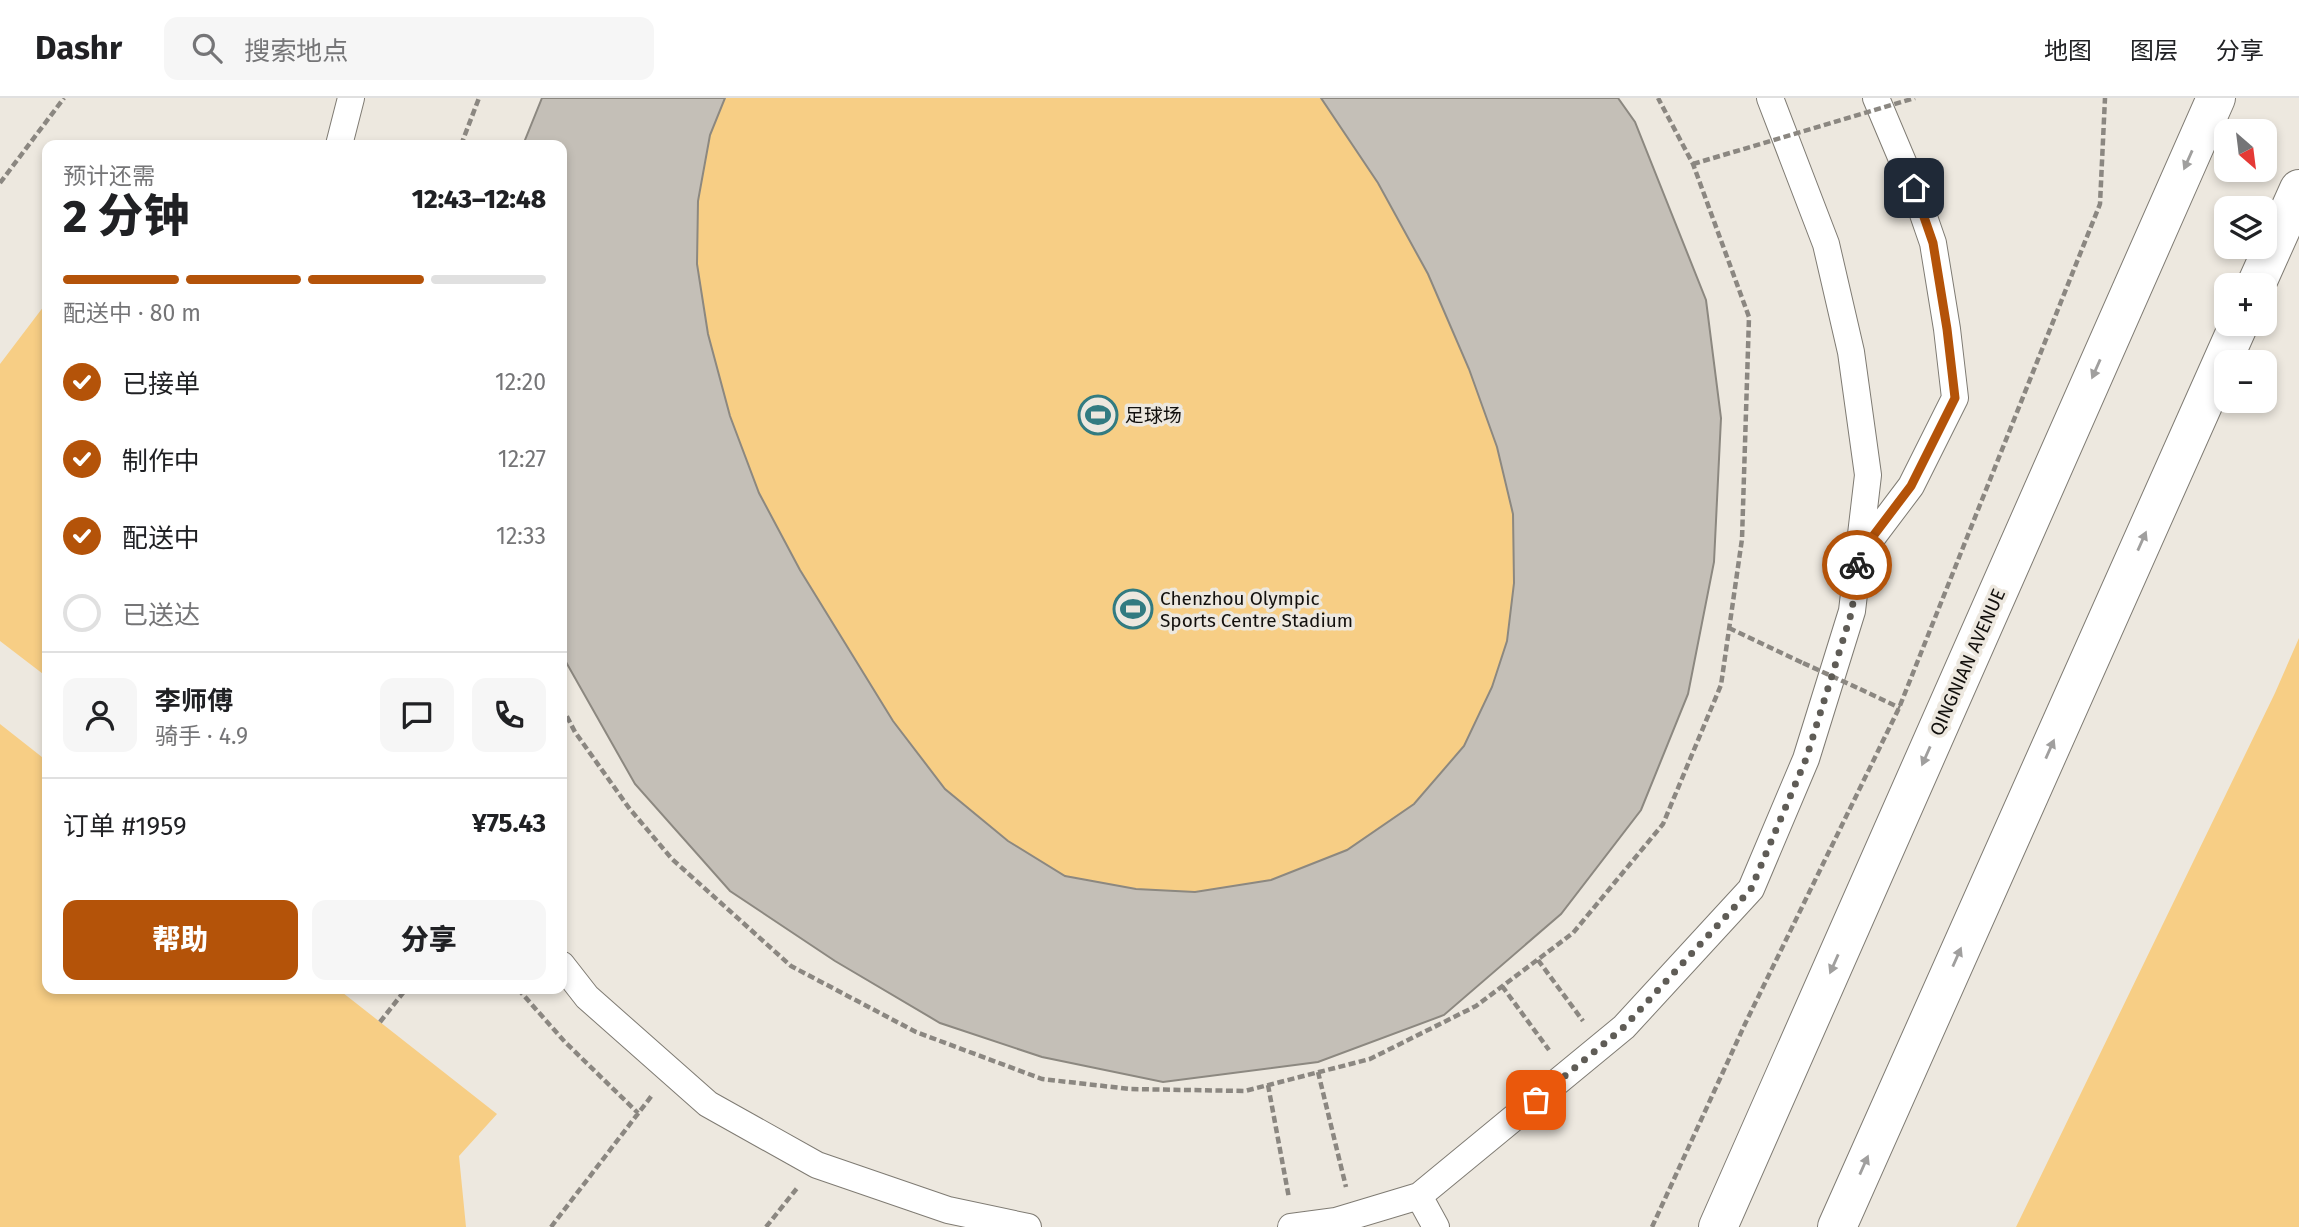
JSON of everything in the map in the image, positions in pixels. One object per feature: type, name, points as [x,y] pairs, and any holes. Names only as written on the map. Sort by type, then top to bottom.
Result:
[{"type":"highway","name":"QINGNIAN AVENUE","points":[[1718,1227],[2216,98]]},
{"type":"highway","points":[[2261,273],[2299,189]]},
{"type":"highway","points":[[1836,1227],[2234,336]]},
{"type":"street","points":[[340,140],[351,98]]},
{"type":"street","points":[[1293,1227],[1353,1216],[1419,1196],[1624,1027],[1751,889],[1806,759],[1852,611],[1868,475],[1851,352],[1826,244],[1770,98]]},
{"type":"street","points":[[1858,556],[1911,486],[1955,398],[1933,243],[1914,188],[1876,98]]},
{"type":"street","points":[[567,971],[587,997],[708,1104],[817,1165],[948,1210],[1028,1227]]},
{"type":"street","points":[[1419,1196],[1436,1227]]},
{"type":"path","points":[[0,183],[64,98]]},
{"type":"path","points":[[463,140],[479,98]]},
{"type":"path","points":[[567,717],[621,797],[672,859],[791,966],[916,1032],[1042,1079],[1130,1089],[1245,1091],[1370,1059],[1476,1006],[1573,933],[1663,824],[1721,685],[1742,539],[1749,317],[1693,164],[1658,98]]},
{"type":"path","points":[[1693,164],[1915,98]]},
{"type":"path","points":[[1652,1227],[1745,1024],[1899,708],[2100,204],[2105,98]]},
{"type":"path","points":[[1729,628],[1939,726]]},
{"type":"path","points":[[1538,960],[1601,1045]]},
{"type":"path","points":[[1502,986],[1567,1074]]},
{"type":"path","points":[[380,1022],[402,994]]},
{"type":"path","points":[[522,994],[565,1042],[638,1114]]},
{"type":"path","points":[[551,1227],[671,1071]]},
{"type":"path","points":[[1318,1072],[1353,1216]]},
{"type":"path","points":[[1268,1085],[1293,1227]]},
{"type":"path","points":[[766,1227],[817,1165]]},
{"type":"shaded area","name":"Chenzhou Olympic Sports Centre Stadium","points":[[542,98],[1618,98],[1635,122],[1721,418],[1714,562],[1688,694],[1641,810],[1561,914],[1444,1015],[1163,1082],[1042,1057],[940,1023],[835,961],[730,891],[635,784],[567,664],[567,140],[525,140]]},
{"type":"shaded area","points":[[42,309],[42,673],[0,641],[0,364]]},
{"type":"shaded area","points":[[2299,638],[2299,1227],[2016,1227],[2275,693]]},
{"type":"shaded area","points":[[0,724],[42,757],[42,994],[344,994],[497,1114],[459,1156],[466,1227],[0,1227]]},
{"type":"building","points":[[542,98],[725,98],[710,135],[698,201],[697,264],[708,334],[730,416],[759,493],[800,570],[893,721],[945,789],[1008,841],[1065,876],[1136,889],[1195,892],[1271,880],[1347,850],[1414,804],[1464,746],[1492,687],[1507,641],[1514,583],[1513,514],[1497,447],[1469,369],[1428,274],[1378,183],[1321,98],[1618,98],[1635,122],[1706,300],[1721,418],[1714,562],[1688,694],[1641,810],[1561,914],[1444,1015],[1318,1062],[1163,1082],[1042,1057],[940,1023],[835,961],[730,891],[635,784],[567,664],[567,140],[525,140]]},
{"type":"way so far","points":[[1536,1100],[1624,1027],[1751,889],[1806,759],[1852,611],[1857,565]]},
{"type":"place","name":"足球场","points":[[1098,415]]},
{"type":"place","name":"Chenzhou Olympic Sports Centre Stadium","points":[[1133,609]]},
{"type":"route","points":[[1857,565],[1858,556],[1911,486],[1955,398],[1933,243],[1914,188]]}]
